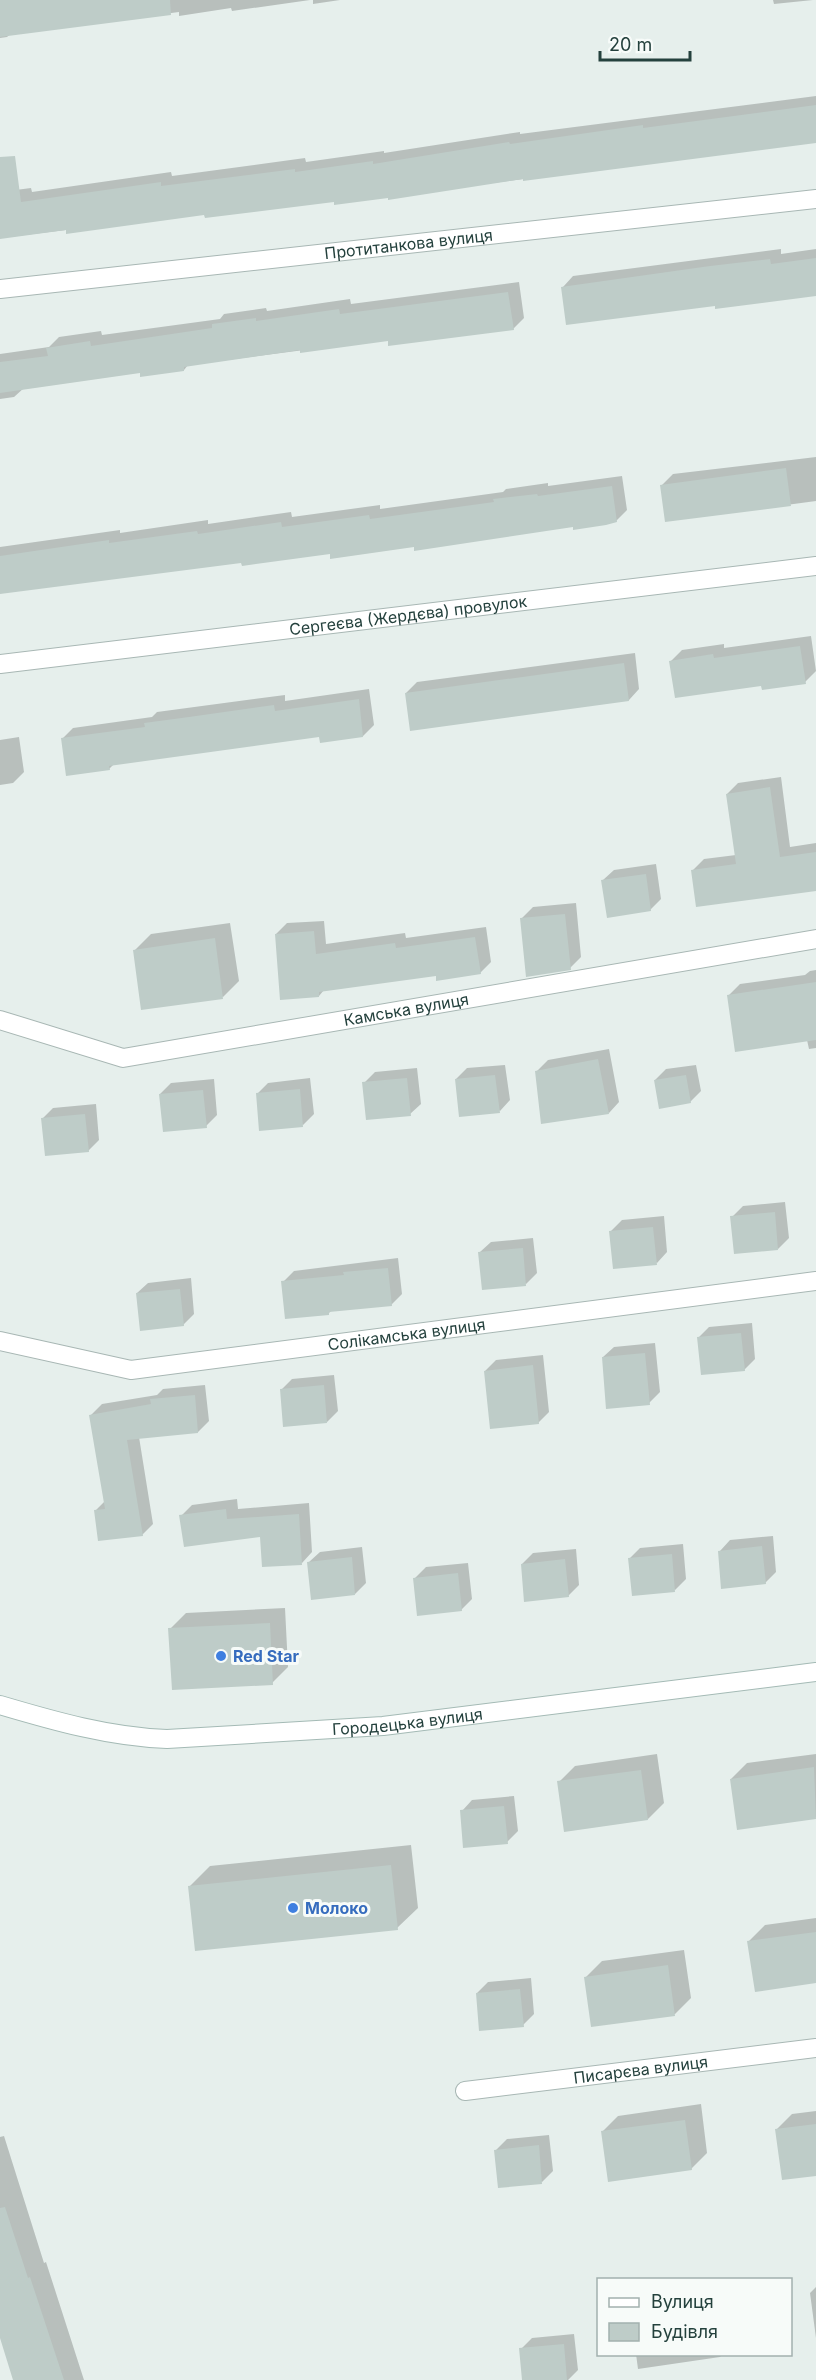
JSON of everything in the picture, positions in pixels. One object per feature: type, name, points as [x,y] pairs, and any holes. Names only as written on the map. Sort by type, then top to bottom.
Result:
[{"type":"street","name":"Протитанкова вулиця","points":[[0,289],[816,199]]},
{"type":"street","name":"Сергеєва (Жердєва) провулок","points":[[0,664],[816,566]]},
{"type":"street","name":"Камська вулиця","points":[[0,1020],[123,1058],[816,939]]},
{"type":"street","name":"Солікамська вулиця","points":[[0,1341],[131,1370],[816,1281]]},
{"type":"street","name":"Городецька вулиця","points":[[0,1705],[59,1722],[148,1738],[167,1739],[383,1726],[816,1672]]},
{"type":"street","name":"Писарєва вулиця","points":[[465,2091],[816,2048]]},
{"type":"building","points":[[0,0],[170,0],[171,15],[0,37]]},
{"type":"building","points":[[816,105],[816,143],[523,181],[523,179],[388,200],[388,198],[334,205],[334,202],[205,218],[204,215],[66,234],[66,230],[0,239],[0,157],[15,156],[21,202],[161,182],[161,186],[295,169],[295,172],[373,161],[373,164],[509,142],[510,144],[643,125],[643,128]]},
{"type":"building","points":[[816,258],[816,296],[566,325],[561,287],[770,259],[771,264]]},
{"type":"building","points":[[508,292],[514,330],[388,346],[388,341],[300,353],[300,350],[184,367],[184,371],[140,377],[140,373],[0,393],[0,362],[48,356],[46,348],[90,341],[91,346],[212,328],[212,324],[256,318],[256,321],[339,309],[340,314]]},
{"type":"building","points":[[786,468],[791,506],[665,522],[660,485]]},
{"type":"building","points":[[612,486],[617,522],[606,525],[573,530],[573,527],[414,551],[414,547],[330,559],[330,554],[242,566],[241,563],[0,594],[0,556],[109,540],[109,543],[197,531],[198,534],[281,522],[282,527],[369,515],[370,519],[494,502],[493,499],[537,494],[538,496]]},
{"type":"building","points":[[800,646],[806,684],[762,690],[761,686],[675,698],[669,661],[713,654],[714,658]]},
{"type":"building","points":[[624,663],[629,701],[410,731],[405,693]]},
{"type":"building","points":[[359,699],[363,737],[320,743],[319,737],[109,766],[110,770],[66,776],[61,738],[145,727],[144,723],[274,705],[275,711]]},
{"type":"building","points":[[770,787],[780,857],[816,852],[816,891],[696,907],[691,870],[736,864],[726,794]]},
{"type":"building","points":[[646,874],[651,911],[607,918],[601,880]]},
{"type":"building","points":[[565,914],[571,970],[526,977],[520,918]]},
{"type":"building","points":[[314,931],[316,954],[395,943],[396,948],[475,937],[481,974],[436,981],[436,976],[319,992],[319,997],[280,1000],[275,934]]},
{"type":"building","points":[[215,938],[223,999],[141,1010],[133,950]]},
{"type":"building","points":[[816,982],[816,1040],[735,1052],[727,995]]},
{"type":"building","points":[[598,1059],[609,1114],[541,1124],[535,1071]]},
{"type":"building","points":[[495,1075],[500,1113],[459,1117],[455,1079]]},
{"type":"building","points":[[686,1075],[691,1103],[659,1109],[654,1080]]},
{"type":"building","points":[[407,1078],[411,1116],[366,1120],[362,1082]]},
{"type":"building","points":[[300,1089],[303,1127],[259,1131],[256,1093]]},
{"type":"building","points":[[203,1090],[207,1128],[163,1132],[159,1094]]},
{"type":"building","points":[[85,1114],[89,1152],[45,1156],[41,1118]]},
{"type":"building","points":[[775,1212],[778,1250],[734,1254],[730,1216]]},
{"type":"building","points":[[653,1227],[657,1265],[613,1269],[609,1231]]},
{"type":"building","points":[[523,1248],[526,1286],[482,1290],[478,1252]]},
{"type":"building","points":[[388,1268],[392,1306],[285,1319],[281,1281]]},
{"type":"building","points":[[180,1289],[184,1326],[140,1331],[136,1293]]},
{"type":"building","points":[[741,1333],[745,1371],[701,1375],[697,1337]]},
{"type":"building","points":[[645,1353],[650,1405],[606,1409],[602,1357]]},
{"type":"building","points":[[533,1365],[539,1424],[490,1429],[484,1371]]},
{"type":"building","points":[[324,1385],[327,1423],[283,1427],[280,1389]]},
{"type":"building","points":[[195,1395],[198,1433],[127,1440],[143,1536],[98,1541],[94,1510],[105,1509],[89,1415],[151,1404],[150,1399]]},
{"type":"building","points":[[226,1509],[227,1519],[299,1514],[302,1565],[262,1567],[260,1537],[184,1547],[179,1515]]},
{"type":"building","points":[[762,1546],[766,1584],[721,1589],[718,1551]]},
{"type":"building","points":[[672,1554],[675,1592],[632,1596],[628,1558]]},
{"type":"building","points":[[352,1557],[355,1595],[311,1600],[307,1562]]},
{"type":"building","points":[[565,1559],[569,1597],[524,1602],[521,1564]]},
{"type":"building","points":[[458,1573],[462,1611],[417,1616],[413,1578]]},
{"type":"building","name":"Red Star","points":[[270,1623],[273,1685],[172,1690],[168,1628]]},
{"type":"building","points":[[814,1767],[816,1819],[737,1830],[730,1779]]},
{"type":"building","points":[[641,1770],[648,1820],[564,1832],[557,1781]]},
{"type":"building","points":[[504,1806],[508,1844],[463,1848],[460,1810]]},
{"type":"building","name":"Молоко","points":[[391,1865],[398,1930],[195,1951],[188,1886]]},
{"type":"building","points":[[816,1932],[816,1983],[755,1992],[747,1941]]},
{"type":"building","points":[[668,1965],[675,2016],[591,2027],[584,1977]]},
{"type":"building","points":[[520,1989],[524,2027],[479,2031],[476,1993]]},
{"type":"building","points":[[685,2120],[692,2170],[608,2182],[601,2131]]},
{"type":"building","points":[[816,2124],[816,2176],[782,2180],[775,2129]]},
{"type":"building","points":[[539,2145],[542,2184],[498,2188],[494,2150]]},
{"type":"building","points":[[5,2207],[64,2380],[13,2380],[0,2338],[0,2208]]},
{"type":"building","points":[[564,2344],[567,2380],[522,2380],[519,2348]]},
{"type":"place","name":"Red Star","points":[[221,1656]]},
{"type":"place","name":"Молоко","points":[[293,1908]]}]
